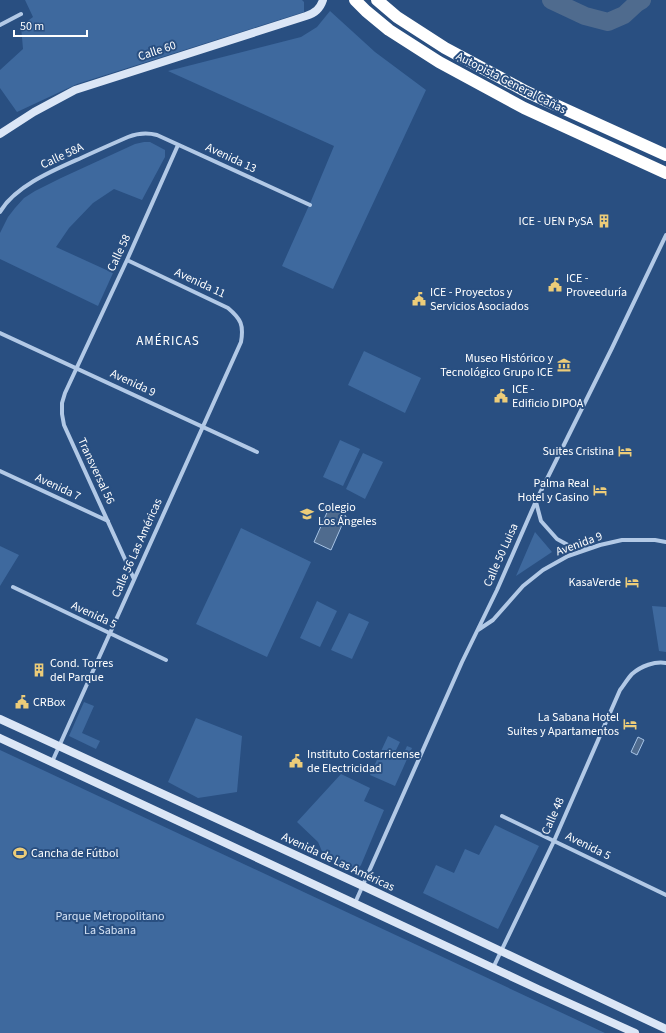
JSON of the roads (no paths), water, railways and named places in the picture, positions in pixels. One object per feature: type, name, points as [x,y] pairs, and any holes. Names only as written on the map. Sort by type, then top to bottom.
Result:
[{"type":"highway","name":"Autopista General Cañas","points":[[355,0],[389,30],[439,62],[524,108],[666,173]]},
{"type":"highway","name":"Autopista General Cañas","points":[[377,0],[397,17],[445,48],[527,92],[666,154]]},
{"type":"main road","name":"Calle 60","points":[[0,134],[34,112],[76,90],[306,16],[319,9],[323,0]]},
{"type":"main road","name":"Avenida de Las Américas","points":[[0,718],[363,886],[666,1029]]},
{"type":"main road","points":[[0,738],[634,1033]]},
{"type":"street","points":[[0,25],[21,14]]},
{"type":"street","name":"Avenida 13","points":[[142,133],[157,135],[310,205]]},
{"type":"street","name":"Calle 58A","points":[[0,212],[12,197],[48,173],[135,134],[142,133]]},
{"type":"street","name":"Calle 58","points":[[76,368],[127,260],[178,145]]},
{"type":"street","name":"Calle 50 Luisa","points":[[355,903],[477,631],[505,573],[536,501],[666,235]]},
{"type":"street","name":"Avenida 11","points":[[127,260],[228,308],[237,316],[242,324],[243,333],[241,342]]},
{"type":"street","name":"Avenida 9","points":[[0,333],[257,452]]},
{"type":"street","name":"Calle 56 Las Américas","points":[[52,762],[241,342]]},
{"type":"street","name":"Transversal 56","points":[[76,368],[62,403],[64,425],[134,579]]},
{"type":"street","name":"Avenida 7","points":[[0,471],[108,521]]},
{"type":"street","points":[[536,501],[541,521],[557,539],[568,545],[592,548]]},
{"type":"street","name":"Avenida 9","points":[[477,631],[493,620],[523,586],[543,570],[568,556],[622,540],[655,540],[666,542]]},
{"type":"street","name":"Avenida 5","points":[[12,587],[166,660]]},
{"type":"street","name":"Calle 48","points":[[493,968],[554,841],[620,690],[632,674],[647,665],[661,662],[666,663]]},
{"type":"street","name":"Avenida 5","points":[[502,816],[666,895]]},
{"type":"waterway","points":[[551,0],[585,16],[608,22],[624,15],[642,0]]},
{"type":"place","name":"ICE - UEN PySA","points":[[604,221]]},
{"type":"place","name":"ICE - Proveeduría","points":[[555,285]]},
{"type":"place","name":"ICE - Proyectos y Servicios Asociados","points":[[419,299]]},
{"type":"place","name":"Museo Histórico y Tecnológico Grupo ICE","points":[[564,365]]},
{"type":"place","name":"ICE - Edificio DIPOA","points":[[501,396]]},
{"type":"place","name":"Suites Cristina","points":[[625,451]]},
{"type":"place","name":"Palma Real Hotel y Casino","points":[[600,490]]},
{"type":"place","name":"Colegio Los Ángeles","points":[[307,514]]},
{"type":"place","name":"KasaVerde","points":[[632,582]]},
{"type":"place","name":"Cond. Torres del Parque","points":[[39,670]]},
{"type":"place","name":"CRBox","points":[[22,702]]},
{"type":"place","name":"La Sabana Hotel Suites y Apartamentos","points":[[630,724]]},
{"type":"place","name":"Instituto Costarricense de Electricidad","points":[[296,761]]},
{"type":"place","name":"Cancha de Fútbol","points":[[20,853]]},
{"type":"district","name":"AMÉRICAS","points":[[168,341]]},
{"type":"park label","name":"Parque Metropolitano La Sabana","points":[[110,923]]}]
